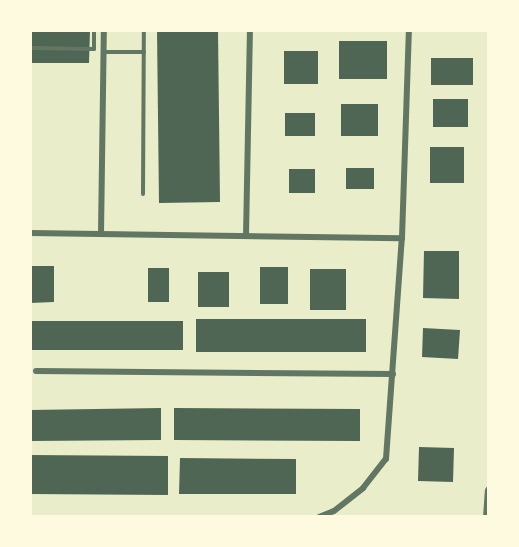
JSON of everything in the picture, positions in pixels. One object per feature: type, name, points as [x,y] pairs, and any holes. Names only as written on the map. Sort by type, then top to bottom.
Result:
[{"type":"street","points":[[101,234],[104,30]]},
{"type":"street","points":[[246,236],[250,30]]},
{"type":"street","points":[[319,517],[334,511],[363,488],[386,459],[402,238],[409,30]]},
{"type":"street","points":[[30,233],[402,238]]},
{"type":"street","points":[[36,371],[393,374]]},
{"type":"street","points":[[488,517],[489,492]]},
{"type":"lane","points":[[32,48],[94,49],[94,30]]},
{"type":"lane","points":[[143,194],[144,30]]},
{"type":"lane","points":[[104,52],[144,52]]},
{"type":"building","points":[[30,30],[90,30],[89,63],[30,63]]},
{"type":"building","points":[[157,30],[218,30],[220,202],[159,203]]},
{"type":"building","points":[[339,41],[387,41],[387,79],[339,79]]},
{"type":"building","points":[[284,51],[318,51],[318,84],[284,84]]},
{"type":"building","points":[[431,58],[473,58],[473,85],[431,85]]},
{"type":"building","points":[[433,99],[468,99],[468,127],[433,127]]},
{"type":"building","points":[[341,104],[378,104],[378,136],[341,136]]},
{"type":"building","points":[[285,113],[315,113],[315,136],[285,136]]},
{"type":"building","points":[[430,147],[464,147],[464,183],[430,183]]},
{"type":"building","points":[[346,168],[374,168],[374,189],[346,189]]},
{"type":"building","points":[[289,169],[315,169],[315,193],[289,193]]},
{"type":"building","points":[[424,251],[459,251],[459,299],[423,298]]},
{"type":"building","points":[[30,266],[54,266],[54,302],[30,303]]},
{"type":"building","points":[[260,267],[288,267],[288,304],[260,304]]},
{"type":"building","points":[[148,268],[169,268],[169,302],[148,302]]},
{"type":"building","points":[[310,269],[346,269],[346,310],[310,310]]},
{"type":"building","points":[[198,272],[229,272],[229,307],[198,307]]},
{"type":"building","points":[[196,319],[366,319],[366,352],[196,352]]},
{"type":"building","points":[[30,321],[183,321],[183,350],[30,350]]},
{"type":"building","points":[[423,328],[460,330],[458,359],[422,357]]},
{"type":"building","points":[[161,408],[161,440],[30,441],[30,410]]},
{"type":"building","points":[[174,408],[360,409],[360,441],[174,440]]},
{"type":"building","points":[[419,447],[454,448],[453,482],[418,481]]},
{"type":"building","points":[[30,455],[168,456],[168,495],[30,494]]},
{"type":"building","points":[[180,458],[296,459],[296,494],[179,494]]}]
